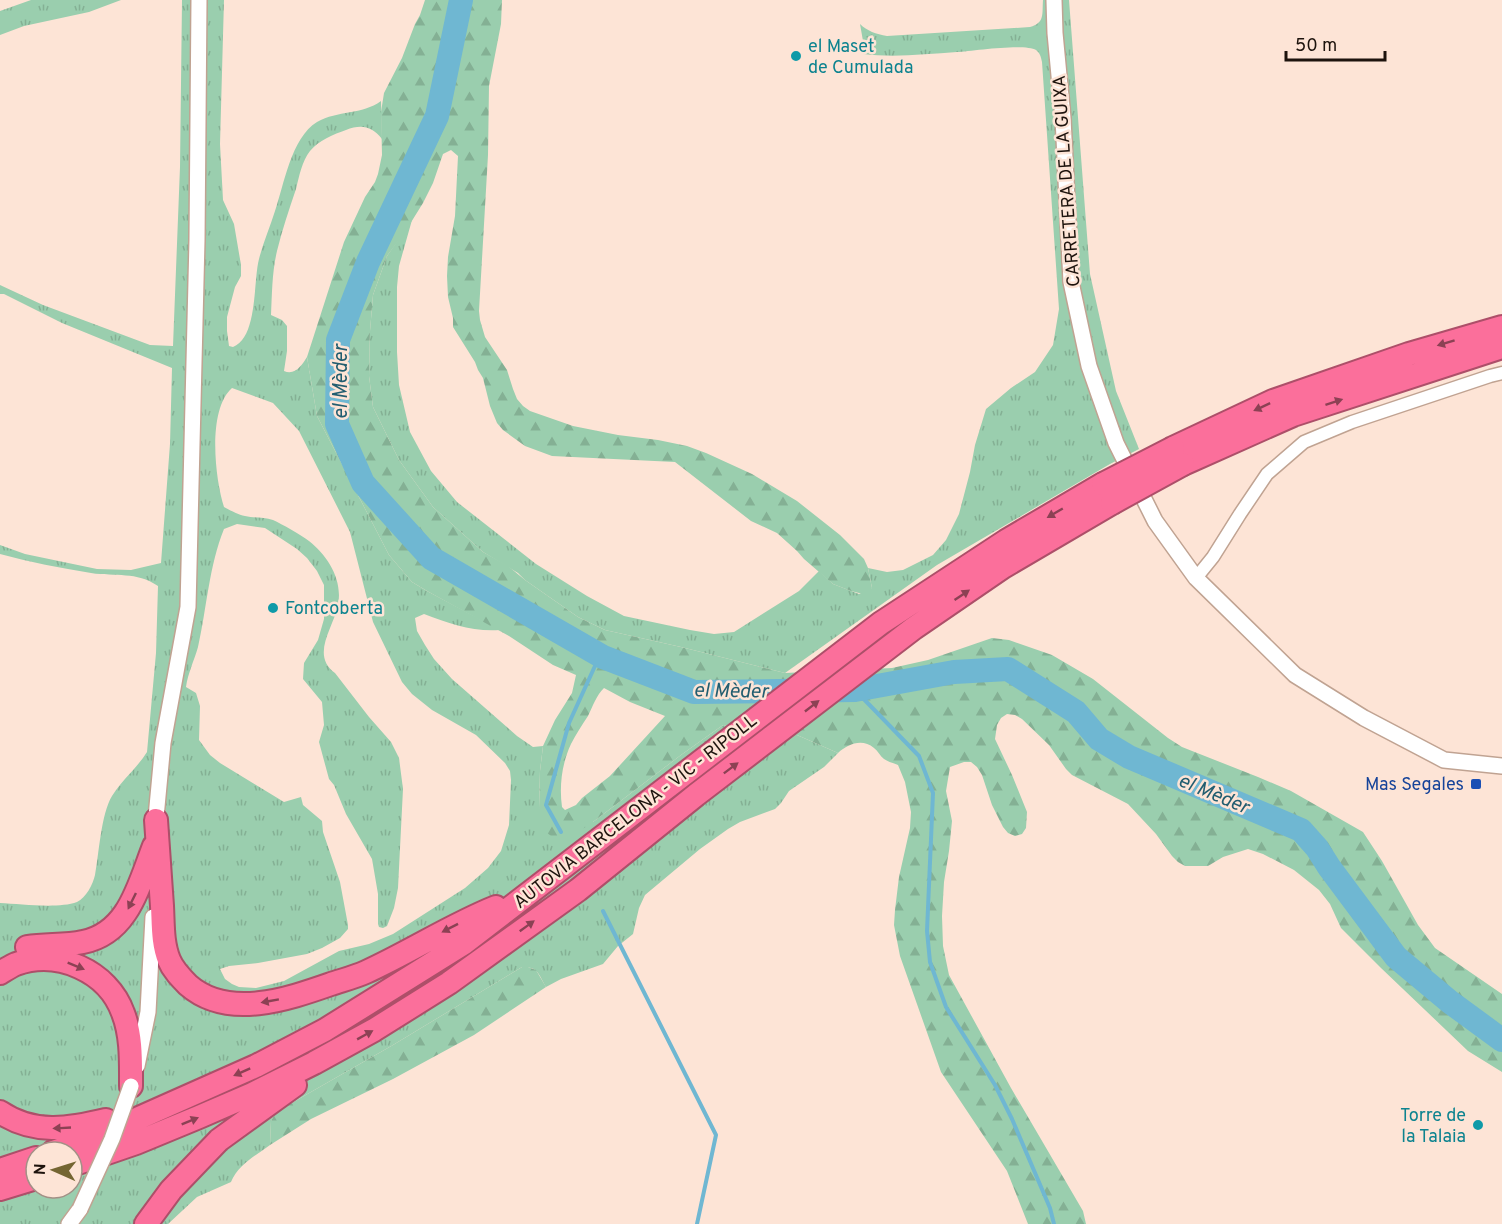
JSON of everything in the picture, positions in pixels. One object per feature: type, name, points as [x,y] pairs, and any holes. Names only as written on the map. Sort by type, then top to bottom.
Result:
[{"type":"highway","name":"AUTOVIA BARCELONA - VIC - RIPOLL","points":[[84,1141],[123,1127],[256,1066],[325,1030],[463,944],[881,623],[1006,541],[1108,494],[1273,401],[1409,354],[1502,327]]},
{"type":"highway","name":"AUTOVIA BARCELONA - VIC - RIPOLL","points":[[1178,456],[1502,347]]},
{"type":"highway","name":"AUTOVIA BARCELONA - VIC - RIPOLL","points":[[84,1161],[136,1143],[252,1094],[374,1030],[449,983],[578,890],[696,795],[914,628],[1108,494]]},
{"type":"highway","points":[[156,820],[163,934],[167,954],[176,972],[184,981],[203,996],[215,1000],[255,1004],[306,993],[365,972],[475,916],[523,897]]},
{"type":"highway","points":[[0,957],[29,947],[84,942],[112,928],[119,922],[132,902],[154,846]]},
{"type":"highway","points":[[0,973],[15,964],[36,959],[52,959],[83,968],[105,984],[116,997],[123,1012],[131,1053],[132,1086]]},
{"type":"highway","points":[[146,1224],[171,1190],[219,1140],[312,1074],[314,1063]]},
{"type":"highway","points":[[0,1112],[13,1119],[48,1129],[81,1126],[129,1114],[139,1118]]},
{"type":"highway","points":[[0,1170],[24,1162]]},
{"type":"highway","points":[[0,1189],[24,1182]]},
{"type":"street","points":[[75,1220],[132,1086],[148,1012],[154,846],[163,743],[188,607],[197,240],[199,0]]},
{"type":"street","name":"CARRETERA DE LA GUIXA","points":[[1054,0],[1063,118],[1071,282],[1089,366],[1116,443],[1155,521],[1196,578],[1295,675],[1364,718],[1444,760],[1502,766]]},
{"type":"street","points":[[1196,578],[1213,557],[1267,474],[1304,442],[1352,422],[1502,373]]},
{"type":"green space","points":[[31,0],[121,0],[89,12],[24,26],[0,35],[0,11]]},
{"type":"green space","points":[[182,0],[224,0],[220,144],[223,200],[234,224],[241,265],[241,276],[235,287],[227,317],[229,346],[233,347],[241,341],[251,321],[261,253],[290,163],[301,139],[308,129],[325,118],[366,108],[381,101],[382,139],[366,127],[351,128],[313,147],[305,159],[277,251],[271,315],[282,320],[287,326],[284,371],[295,371],[307,357],[317,416],[389,555],[412,582],[500,630],[480,630],[424,614],[415,618],[417,631],[425,645],[452,679],[517,736],[533,747],[543,746],[539,808],[593,822],[723,725],[797,735],[838,753],[824,767],[789,791],[775,809],[728,829],[645,895],[639,908],[633,934],[618,946],[603,964],[561,979],[546,987],[535,970],[522,967],[276,1112],[271,1121],[270,1145],[242,1166],[231,1182],[197,1197],[168,1224],[0,1224],[0,903],[39,906],[69,904],[80,900],[91,886],[108,804],[116,790],[147,752],[156,653],[158,586],[134,576],[79,571],[0,554],[0,545],[25,554],[97,569],[131,570],[161,563],[170,444],[172,368],[62,323],[0,294],[0,285],[43,305],[150,345],[173,346],[180,167]],"holes":[[[232,388],[273,403],[299,431],[350,532],[373,622],[402,682],[412,694],[432,710],[476,735],[505,763],[510,771],[511,780],[509,825],[501,851],[488,868],[465,888],[393,934],[369,944],[339,951],[284,981],[256,988],[239,987],[232,984],[225,979],[220,969],[307,954],[340,938],[348,929],[348,925],[340,882],[323,832],[322,821],[303,805],[301,797],[284,802],[220,763],[210,755],[199,740],[200,706],[196,693],[186,687],[198,647],[212,572],[224,529],[237,524],[265,528],[307,558],[324,585],[324,619],[318,640],[304,663],[303,679],[322,702],[324,725],[319,742],[329,779],[372,859],[378,894],[378,924],[383,928],[387,926],[394,908],[398,888],[403,789],[399,758],[391,742],[328,666],[324,658],[324,649],[336,614],[339,596],[336,578],[328,561],[309,541],[281,524],[270,519],[242,515],[224,507],[218,480],[215,445],[219,412],[224,398]]]},
{"type":"green space","points":[[425,0],[502,0],[501,24],[489,86],[488,155],[479,311],[485,337],[507,370],[517,399],[530,411],[573,426],[687,446],[752,474],[797,501],[840,535],[864,559],[872,588],[867,595],[833,584],[777,533],[751,521],[675,462],[552,456],[525,446],[503,430],[497,423],[490,406],[483,378],[453,327],[447,276],[455,216],[458,156],[451,150],[443,154],[423,203],[387,256],[373,295],[370,331],[369,376],[373,407],[399,460],[433,507],[483,552],[508,566],[578,617],[605,630],[785,673],[892,668],[928,660],[992,638],[1009,640],[1052,655],[1093,679],[1182,747],[1291,791],[1363,832],[1418,925],[1435,948],[1502,994],[1502,1072],[1468,1051],[1381,968],[1341,928],[1330,904],[1319,890],[1294,870],[1248,849],[1223,857],[1208,866],[1185,866],[1172,856],[1156,834],[1128,804],[1072,775],[1049,745],[1022,719],[1007,714],[997,725],[995,739],[1027,812],[1026,828],[1022,834],[1015,836],[1003,827],[992,805],[982,775],[971,762],[950,767],[946,791],[952,821],[944,882],[943,946],[949,975],[1011,1088],[1083,1211],[1086,1224],[1028,1224],[1007,1171],[941,1072],[900,956],[894,925],[895,910],[911,812],[905,782],[898,765],[883,758],[874,748],[865,743],[851,745],[838,753],[797,735],[723,725],[571,837],[556,840],[546,832],[539,808],[543,746],[555,720],[572,693],[576,675],[553,665],[509,636],[412,582],[389,555],[317,416],[307,357],[344,242],[378,174],[382,155],[381,112],[384,93]],"holes":[[[604,688],[630,702],[665,716],[610,776],[576,805],[565,810],[562,807],[561,791],[565,759],[597,698]]]},
{"type":"green space","points":[[1043,0],[1069,0],[1090,274],[1116,391],[1139,449],[937,565],[785,673],[605,630],[578,617],[518,573],[483,552],[433,507],[399,460],[373,407],[369,376],[373,295],[387,256],[412,220],[399,266],[397,287],[399,385],[410,432],[431,471],[457,502],[536,564],[624,616],[714,634],[734,632],[799,591],[819,571],[833,584],[859,594],[872,588],[868,568],[887,572],[903,570],[933,555],[946,540],[959,514],[986,409],[1035,372],[1053,345],[1059,309],[1042,62],[1036,50],[1021,47],[910,55],[863,54],[868,45],[863,41],[860,24],[872,32],[887,36],[1030,27],[1040,20]]},
{"type":"green space","points":[[522,967],[536,970],[546,987],[474,1035],[393,1079],[311,1119],[270,1145],[271,1121],[276,1112]]},
{"type":"waterway","name":"el Mèder","points":[[461,0],[437,116],[368,262],[338,340],[337,424],[363,483],[431,558],[603,657],[694,692],[855,690],[954,672],[1008,669],[1076,712],[1099,739],[1129,757],[1301,830],[1317,848],[1396,957],[1450,1002],[1502,1040]]},
{"type":"waterway","points":[[561,832],[546,805],[569,723],[600,655]]},
{"type":"waterway","points":[[855,690],[919,756],[933,793],[927,931],[930,962],[946,1007],[995,1085],[1012,1119],[1050,1208],[1054,1224]]},
{"type":"waterway","points":[[603,911],[716,1135],[697,1224]]},
{"type":"place","name":"el Maset de Cumulada","points":[[796,56]]},
{"type":"place","name":"Fontcoberta","points":[[273,608]]},
{"type":"place","name":"Mas Segales","points":[[1476,784]]},
{"type":"place","name":"Torre de la Talaia","points":[[1478,1125]]}]
